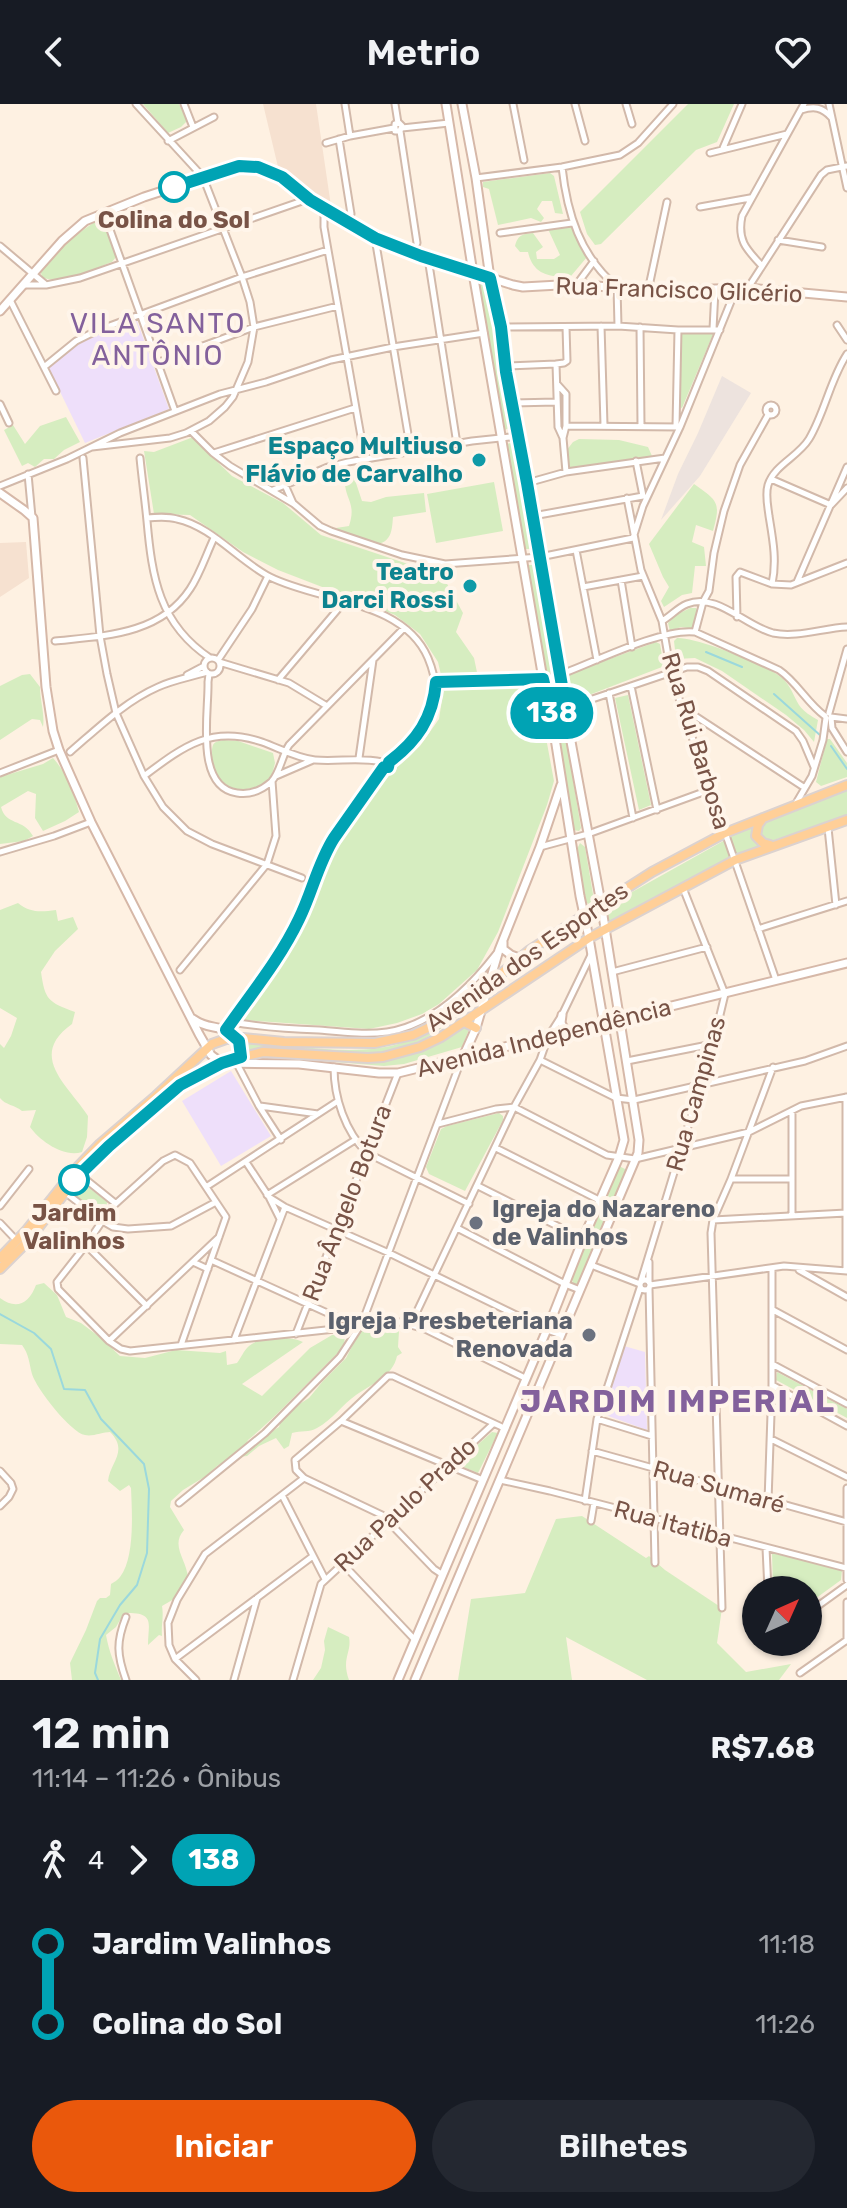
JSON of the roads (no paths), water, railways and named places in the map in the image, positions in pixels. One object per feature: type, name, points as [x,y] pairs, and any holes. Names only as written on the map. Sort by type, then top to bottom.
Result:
[{"type":"main road","points":[[398,1680],[619,1157],[624,1134],[501,438],[446,104]]},
{"type":"main road","points":[[415,1680],[581,1290],[635,1159],[639,1140],[601,903],[559,677],[462,104]]},
{"type":"main road","points":[[449,123],[464,116]]},
{"type":"main road","name":"Rua Francisco Glicério","points":[[0,311],[32,273],[85,221],[239,166],[258,167],[282,177],[308,199],[375,238],[473,273],[523,287],[577,284],[648,291],[748,288],[847,297]]},
{"type":"main road","name":"Rua Francisco Glicério","points":[[493,291],[510,284]]},
{"type":"main road","points":[[0,493],[33,518],[46,687],[59,750],[91,822],[206,1048],[214,1059],[222,1063]]},
{"type":"main road","points":[[463,1057],[476,1028],[503,937],[540,847],[562,782]]},
{"type":"main road","name":"Avenida dos Esportes","points":[[236,1038],[284,1042],[385,1042],[413,1035],[436,1024],[559,930],[652,872],[725,833],[847,785]]},
{"type":"main road","points":[[764,817],[758,825],[756,836],[763,843],[772,845]]},
{"type":"main road","name":"Avenida dos Esportes","points":[[0,1269],[29,1240],[79,1174],[180,1085],[222,1063],[263,1052],[349,1058],[383,1057],[420,1047],[464,1022],[589,938],[735,860],[847,820]]},
{"type":"main road","points":[[503,937],[503,949],[519,958]]},
{"type":"main road","name":"Avenida Independência","points":[[239,1060],[398,1073],[847,963]]},
{"type":"main road","points":[[490,985],[499,997]]},
{"type":"main road","points":[[562,1015],[561,1023],[566,1032]]},
{"type":"main road","points":[[191,1018],[206,1026],[226,1030],[236,1038],[240,1045],[239,1060]]},
{"type":"main road","points":[[464,1022],[476,1028]]},
{"type":"main road","points":[[199,1034],[206,1026]]},
{"type":"main road","points":[[0,1258],[75,1170],[106,1139],[206,1048],[219,1041],[236,1038]]},
{"type":"street","points":[[87,447],[170,438],[198,428],[225,407],[236,391],[248,362],[254,327],[242,277],[203,177],[136,104]]},
{"type":"street","points":[[184,104],[193,127]]},
{"type":"street","points":[[345,104],[350,136]]},
{"type":"street","points":[[395,104],[417,243]]},
{"type":"street","points":[[513,104],[524,160]]},
{"type":"street","points":[[575,104],[585,141]]},
{"type":"street","points":[[626,104],[632,124]]},
{"type":"street","points":[[476,178],[562,167],[620,155],[628,151],[673,104]]},
{"type":"street","points":[[722,149],[742,104]]},
{"type":"street","points":[[829,104],[845,166],[847,188]]},
{"type":"street","points":[[762,266],[743,243],[740,228],[742,216],[803,107],[816,107],[832,118]]},
{"type":"street","points":[[168,141],[214,117]]},
{"type":"street","points":[[326,143],[398,127],[449,123]]},
{"type":"street","points":[[710,153],[788,134]]},
{"type":"street","points":[[339,139],[351,214]]},
{"type":"street","points":[[748,288],[821,175],[827,170],[845,166]]},
{"type":"street","points":[[562,167],[572,223],[594,261],[617,287],[618,326]]},
{"type":"street","points":[[700,207],[751,198]]},
{"type":"street","points":[[22,285],[46,285],[80,278],[308,199]]},
{"type":"street","points":[[648,291],[667,202]]},
{"type":"street","points":[[324,208],[324,227],[365,459]]},
{"type":"street","points":[[104,213],[175,411]]},
{"type":"street","points":[[500,233],[572,223]]},
{"type":"street","points":[[375,238],[411,452]]},
{"type":"street","points":[[778,240],[822,247]]},
{"type":"street","points":[[0,246],[46,285]]},
{"type":"street","points":[[44,367],[76,341],[139,314],[328,250]]},
{"type":"street","points":[[428,258],[457,444]]},
{"type":"street","points":[[577,284],[594,261]]},
{"type":"street","points":[[191,431],[213,453],[294,504],[326,529],[419,559],[445,564],[523,559],[633,538],[643,506],[736,289]]},
{"type":"street","points":[[715,290],[716,330]]},
{"type":"street","points":[[10,300],[56,391]]},
{"type":"street","points":[[157,363],[254,327],[338,306]]},
{"type":"street","points":[[837,325],[847,340]]},
{"type":"street","points":[[601,326],[604,425]]},
{"type":"street","points":[[501,327],[618,326],[716,330]]},
{"type":"street","points":[[506,366],[564,363],[567,361],[566,327]]},
{"type":"street","points":[[640,327],[641,425]]},
{"type":"street","points":[[678,330],[678,427]]},
{"type":"street","points":[[0,486],[120,433],[220,394],[348,357],[484,333]]},
{"type":"street","points":[[772,584],[776,562],[767,493],[771,479],[809,438],[847,354]]},
{"type":"street","points":[[556,364],[558,427],[563,438]]},
{"type":"street","points":[[556,384],[566,394],[563,438],[566,472]]},
{"type":"street","points":[[220,394],[226,399],[225,407]]},
{"type":"street","points":[[513,403],[556,402]]},
{"type":"street","points":[[0,404],[9,423]]},
{"type":"street","points":[[213,453],[355,408]]},
{"type":"street","points":[[695,632],[709,591],[724,511],[740,465],[768,415]]},
{"type":"street","points":[[566,426],[678,427]]},
{"type":"street","points":[[198,428],[205,444]]},
{"type":"street","points":[[120,433],[122,443]]},
{"type":"street","points":[[272,490],[328,467],[519,436]]},
{"type":"street","points":[[83,458],[100,636],[116,713],[144,776],[163,807],[187,831],[212,844],[302,878]]},
{"type":"street","points":[[140,458],[154,580],[167,613],[188,639],[216,660],[297,687],[327,706]]},
{"type":"street","points":[[527,483],[566,472],[666,458]]},
{"type":"street","points":[[636,461],[643,506]]},
{"type":"street","points":[[796,583],[847,467]]},
{"type":"street","points":[[28,474],[33,518]]},
{"type":"street","points":[[771,479],[831,505]]},
{"type":"street","points":[[285,485],[294,504]]},
{"type":"street","points":[[831,505],[847,488]]},
{"type":"street","points":[[533,516],[643,496]]},
{"type":"street","name":"Rua Rui Barbosa","points":[[627,498],[643,576],[662,621],[671,673],[776,981]]},
{"type":"street","points":[[147,518],[177,518],[197,526],[268,576],[385,614],[404,628],[425,651],[436,682],[431,710],[421,732],[385,764],[328,847],[307,903],[290,937],[226,1030]]},
{"type":"street","points":[[55,641],[138,628],[167,613],[190,589],[214,538]]},
{"type":"street","points":[[576,550],[597,660]]},
{"type":"street","points":[[737,617],[737,574],[742,571],[785,586],[847,563]]},
{"type":"street","points":[[268,576],[252,609],[216,660],[206,661],[209,769],[217,782],[228,790],[241,793],[256,791],[314,760]]},
{"type":"street","points":[[583,587],[643,576]]},
{"type":"street","points":[[621,580],[632,647]]},
{"type":"street","points":[[278,680],[344,602]]},
{"type":"street","points":[[662,621],[691,602],[703,602],[719,606],[758,628],[785,634],[847,627]]},
{"type":"street","points":[[180,970],[267,864],[276,836],[274,779],[289,745],[327,706],[358,683],[373,660],[404,628]]},
{"type":"street","points":[[436,682],[559,677],[665,635],[686,631],[695,632],[785,673],[810,703],[828,716],[847,719]]},
{"type":"street","points":[[795,805],[812,776],[847,649]]},
{"type":"street","points":[[216,660],[221,667],[219,671]]},
{"type":"street","points":[[359,758],[373,660]]},
{"type":"street","points":[[551,713],[687,667],[698,667],[796,731],[814,767]]},
{"type":"street","points":[[70,752],[116,713],[148,692],[207,671],[214,674],[241,669]]},
{"type":"street","points":[[358,683],[369,691]]},
{"type":"street","points":[[631,686],[657,810]]},
{"type":"street","points":[[609,693],[634,818]]},
{"type":"street","points":[[682,708],[805,788]]},
{"type":"street","points":[[828,716],[847,752]]},
{"type":"street","points":[[144,776],[177,752],[207,737],[226,734],[246,737],[314,760],[359,758],[385,764]]},
{"type":"street","points":[[823,740],[828,735],[838,737]]},
{"type":"street","points":[[0,773],[59,750]]},
{"type":"street","points":[[540,847],[588,834],[709,790]]},
{"type":"street","points":[[0,852],[91,822]]},
{"type":"street","points":[[828,827],[836,905]]},
{"type":"street","name":"Rua Campinas","points":[[585,1501],[597,1419],[649,1257],[725,994],[683,888]]},
{"type":"street","points":[[758,929],[847,901]]},
{"type":"street","points":[[611,972],[707,947]]},
{"type":"street","points":[[232,1022],[260,1027],[389,1032],[426,1018],[451,1002],[477,979],[499,950]]},
{"type":"street","points":[[411,1324],[514,1107],[540,1060],[548,1037],[592,954]]},
{"type":"street","points":[[626,1062],[713,1044]]},
{"type":"street","points":[[540,1060],[616,1098],[634,1100],[805,1061],[847,1046]]},
{"type":"street","points":[[179,1503],[265,1433],[340,1357],[360,1325],[463,1057]]},
{"type":"street","points":[[239,1060],[259,1106],[281,1140]]},
{"type":"street","points":[[334,1067],[338,1101],[355,1140],[367,1153],[469,1204]]},
{"type":"street","points":[[722,1608],[711,1247],[713,1220],[773,1067]]},
{"type":"street","name":"Rua Ângelo Botura","points":[[296,1334],[398,1073]]},
{"type":"street","points":[[437,1125],[514,1107],[599,1151],[635,1159],[749,1132],[801,1106],[846,1097],[846,1271],[784,1266],[649,1285],[645,1290],[640,1284],[591,1265]]},
{"type":"street","points":[[206,1187],[338,1101]]},
{"type":"street","points":[[259,1106],[318,1114]]},
{"type":"street","points":[[792,1111],[792,1215]]},
{"type":"street","points":[[268,1196],[355,1140]]},
{"type":"street","points":[[496,1148],[599,1200]]},
{"type":"street","points":[[181,1345],[226,1217],[190,1163],[175,1155],[163,1161],[115,1203],[57,1282],[58,1289],[109,1341],[126,1351],[400,1322],[425,1329],[525,1378]]},
{"type":"street","points":[[246,1162],[280,1219]]},
{"type":"street","points":[[0,1206],[29,1169]]},
{"type":"street","points":[[79,1174],[115,1203]]},
{"type":"street","points":[[731,1179],[792,1179]]},
{"type":"street","points":[[478,1186],[583,1239]]},
{"type":"street","points":[[65,1192],[101,1220],[113,1227],[128,1229],[165,1227],[216,1202]]},
{"type":"street","points":[[268,1196],[285,1207],[561,1335]]},
{"type":"street","points":[[234,1340],[285,1207]]},
{"type":"street","points":[[713,1220],[847,1213]]},
{"type":"street","points":[[0,1223],[17,1241]]},
{"type":"street","points":[[457,1228],[581,1290]]},
{"type":"street","points":[[109,1341],[219,1237]]},
{"type":"street","points":[[86,1245],[147,1306]]},
{"type":"street","name":"Rua Campinas","points":[[649,1257],[655,1563]]},
{"type":"street","points":[[211,1260],[360,1325]]},
{"type":"street","points":[[193,1262],[208,1269]]},
{"type":"street","points":[[768,1501],[772,1268]]},
{"type":"street","points":[[796,1268],[847,1297]]},
{"type":"street","points":[[773,1310],[847,1350]]},
{"type":"street","points":[[772,1364],[847,1404]]},
{"type":"street","points":[[443,1575],[377,1512],[304,1478],[296,1470],[297,1457],[388,1376],[504,1428]]},
{"type":"street","points":[[772,1385],[847,1426]]},
{"type":"street","points":[[597,1419],[652,1436]]},
{"type":"street","points":[[341,1421],[483,1480]]},
{"type":"street","name":"Rua Paulo Prado","points":[[293,1680],[317,1592],[325,1579],[493,1424]]},
{"type":"street","points":[[771,1439],[847,1477]]},
{"type":"street","name":"Rua Sumaré","points":[[592,1451],[847,1522]]},
{"type":"street","points":[[0,1471],[12,1485],[12,1492],[0,1506]]},
{"type":"street","points":[[196,1680],[175,1659],[169,1645],[168,1623],[177,1600],[202,1558],[304,1478]]},
{"type":"street","name":"Rua Itatiba","points":[[500,1480],[846,1568]]},
{"type":"street","points":[[822,1602],[847,1582],[847,1488]]},
{"type":"street","points":[[282,1495],[325,1579]]},
{"type":"street","points":[[591,1521],[594,1503]]},
{"type":"street","points":[[766,1548],[767,1576]]},
{"type":"street","points":[[175,1659],[313,1556]]},
{"type":"street","points":[[343,1564],[415,1640]]},
{"type":"street","points":[[234,1680],[257,1597]]},
{"type":"street","points":[[800,1673],[847,1641],[847,1602]]},
{"type":"street","points":[[126,1617],[118,1647],[126,1680]]},
{"type":"waterway","points":[[706,652],[742,667]]},
{"type":"waterway","points":[[774,694],[821,736]]},
{"type":"waterway","points":[[831,746],[847,769]]},
{"type":"waterway","points":[[0,1314],[34,1333],[51,1349],[64,1389],[85,1390],[101,1419],[144,1464],[149,1489],[147,1553],[137,1585],[120,1605],[100,1639],[95,1673],[98,1680]]},
{"type":"place","name":"Colina do Sol","points":[[174,187]]},
{"type":"place","name":"Espaço Multiuso Flávio de Carvalho","points":[[479,460]]},
{"type":"place","name":"Teatro Darci Rossi","points":[[470,586]]},
{"type":"place","name":"Jardim Valinhos","points":[[74,1180]]},
{"type":"place","name":"Igreja do Nazareno de Valinhos","points":[[476,1223]]},
{"type":"place","name":"Igreja Presbeteriana Renovada","points":[[589,1335]]},
{"type":"district","name":"VILA SANTO ANTÔNIO","points":[[158,339]]},
{"type":"district","name":"JARDIM IMPERIAL","points":[[678,1401]]}]
